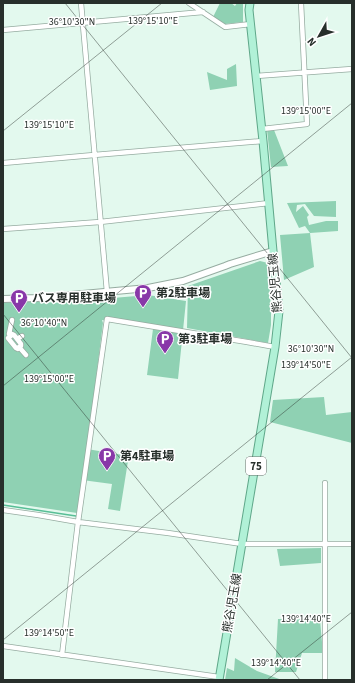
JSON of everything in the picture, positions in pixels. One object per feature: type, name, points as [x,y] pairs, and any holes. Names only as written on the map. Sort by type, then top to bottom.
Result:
[{"type":"main road","name":"熊谷児玉線","points":[[219,678],[275,347],[279,311],[250,3]]},
{"type":"street","points":[[81,3],[84,22],[94,155],[107,292]]},
{"type":"street","points":[[189,3],[225,27],[251,24]]},
{"type":"street","points":[[262,128],[307,124],[301,3]]},
{"type":"street","points":[[3,30],[203,12]]},
{"type":"street","points":[[256,76],[352,69]]},
{"type":"street","points":[[3,163],[263,142]]},
{"type":"street","points":[[3,229],[100,222],[269,203]]},
{"type":"street","points":[[3,299],[37,298],[148,288],[183,281],[230,264],[273,251]]},
{"type":"street","points":[[62,655],[78,522],[107,319],[275,347]]},
{"type":"street","points":[[12,320],[9,334],[10,336],[8,338],[16,348],[18,349],[19,347],[26,355]]},
{"type":"street","points":[[10,336],[12,334],[14,335],[21,344],[19,347]]},
{"type":"street","points":[[17,339],[22,336]]},
{"type":"street","points":[[325,483],[325,680]]},
{"type":"street","points":[[3,510],[78,522],[242,544],[352,544]]},
{"type":"street","points":[[3,646],[219,678]]},
{"type":"green space","points":[[220,3],[231,3],[235,6],[237,3],[243,3],[243,22],[225,24],[213,17]]},
{"type":"green space","points":[[236,64],[237,86],[210,90],[207,72],[227,80],[227,69]]},
{"type":"green space","points":[[267,130],[274,130],[288,166],[271,167]]},
{"type":"green space","points":[[336,201],[336,217],[314,216],[305,204],[297,205],[296,212],[303,206],[309,215],[307,217],[309,225],[326,221],[338,221],[338,231],[310,233],[305,226],[299,228],[287,203]]},
{"type":"green space","points":[[310,233],[314,267],[284,280],[280,235]]},
{"type":"green space","points":[[260,261],[268,263],[271,325],[268,343],[187,328],[188,286]]},
{"type":"green space","points":[[148,295],[186,301],[178,379],[147,375],[153,329],[102,320],[103,323],[87,449],[123,455],[122,461],[128,461],[120,511],[108,509],[112,484],[82,480],[77,513],[3,502],[3,303],[43,301],[54,303]]},
{"type":"green space","points":[[324,397],[326,415],[352,412],[352,443],[270,422],[273,400]]},
{"type":"green space","points":[[321,548],[321,563],[280,566],[277,549]]},
{"type":"green space","points":[[278,619],[320,620],[323,653],[302,653],[296,672],[275,672]]},
{"type":"green space","points":[[235,658],[257,671],[282,680],[225,680],[227,668],[234,671]]},
{"type":"waterway","points":[[3,505],[76,516]]},
{"type":"place","name":"第2駐車場","points":[[143,308]]},
{"type":"place","name":"バス専用駐車場","points":[[19,313]]},
{"type":"place","name":"第3駐車場","points":[[165,354]]},
{"type":"place","name":"第4駐車場","points":[[107,471]]}]
